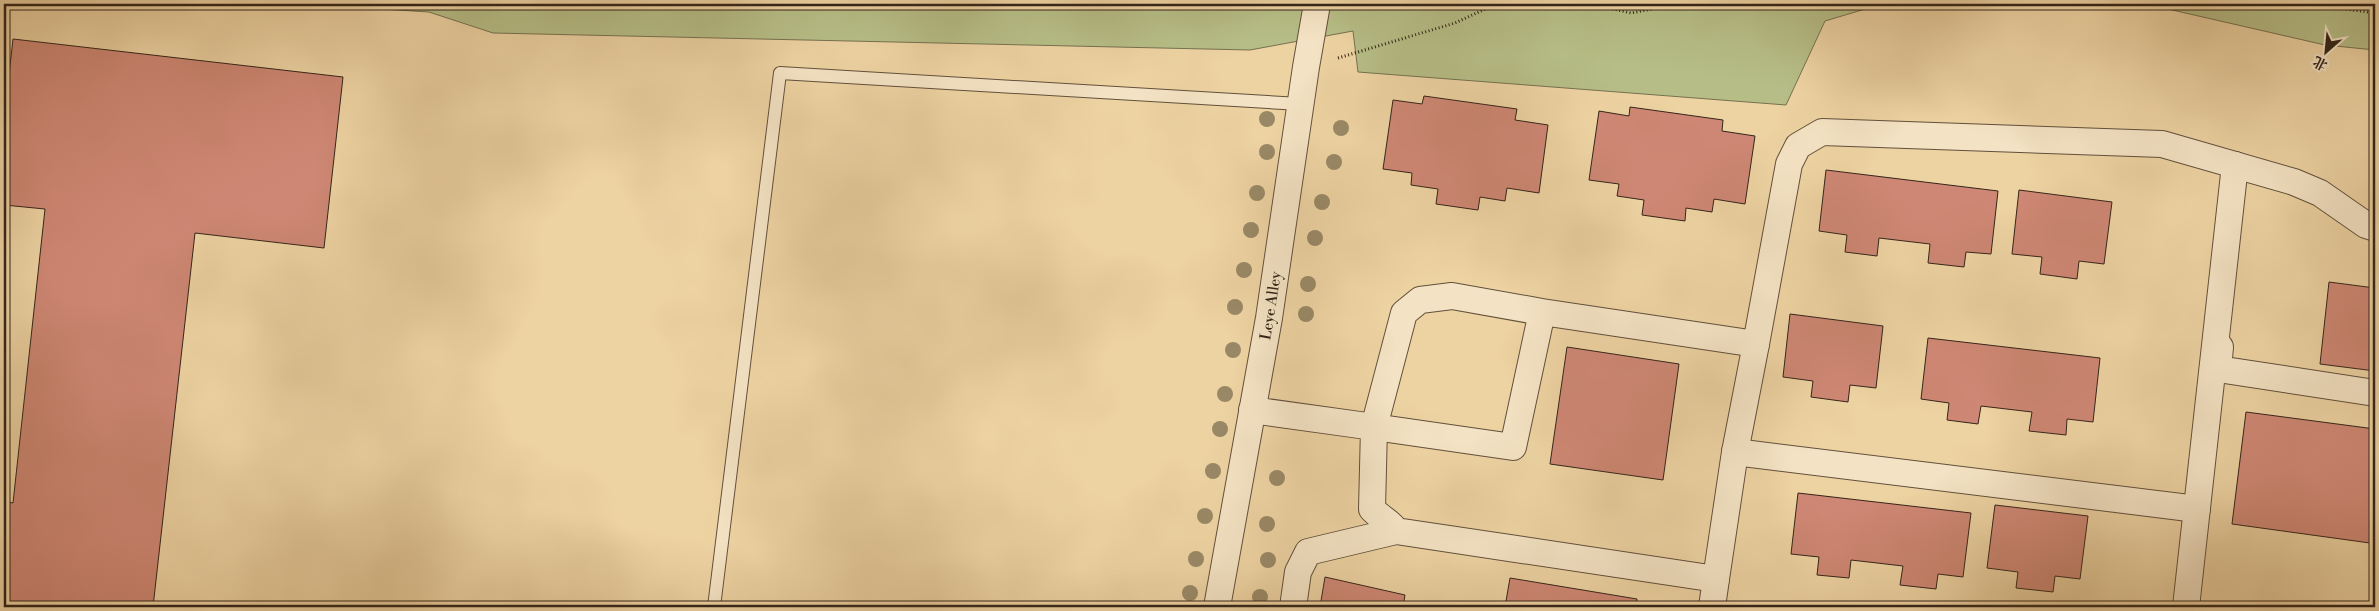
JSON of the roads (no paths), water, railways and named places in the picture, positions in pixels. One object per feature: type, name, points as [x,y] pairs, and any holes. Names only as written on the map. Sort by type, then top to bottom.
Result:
[{"type":"street","name":"Leye Alley","points":[[1217,607],[1268,318],[1317,4]]},
{"type":"street","points":[[1712,607],[1735,452],[1789,164],[1798,146],[1822,132],[2162,144],[2294,182],[2320,193],[2366,225],[2375,228]]},
{"type":"street","points":[[2235,165],[2218,369],[2375,393]]},
{"type":"street","points":[[2186,607],[2235,165]]},
{"type":"street","points":[[1396,531],[1393,526],[1382,520],[1372,509],[1374,427],[1404,312],[1420,300],[1452,296],[1542,312],[1756,344]]},
{"type":"street","points":[[1252,410],[1513,447],[1542,312]]},
{"type":"street","points":[[1735,452],[2197,509]]},
{"type":"street","points":[[1293,607],[1298,572],[1308,552],[1396,531],[1716,579]]},
{"type":"lane","points":[[714,607],[780,73],[1300,104]]}]
